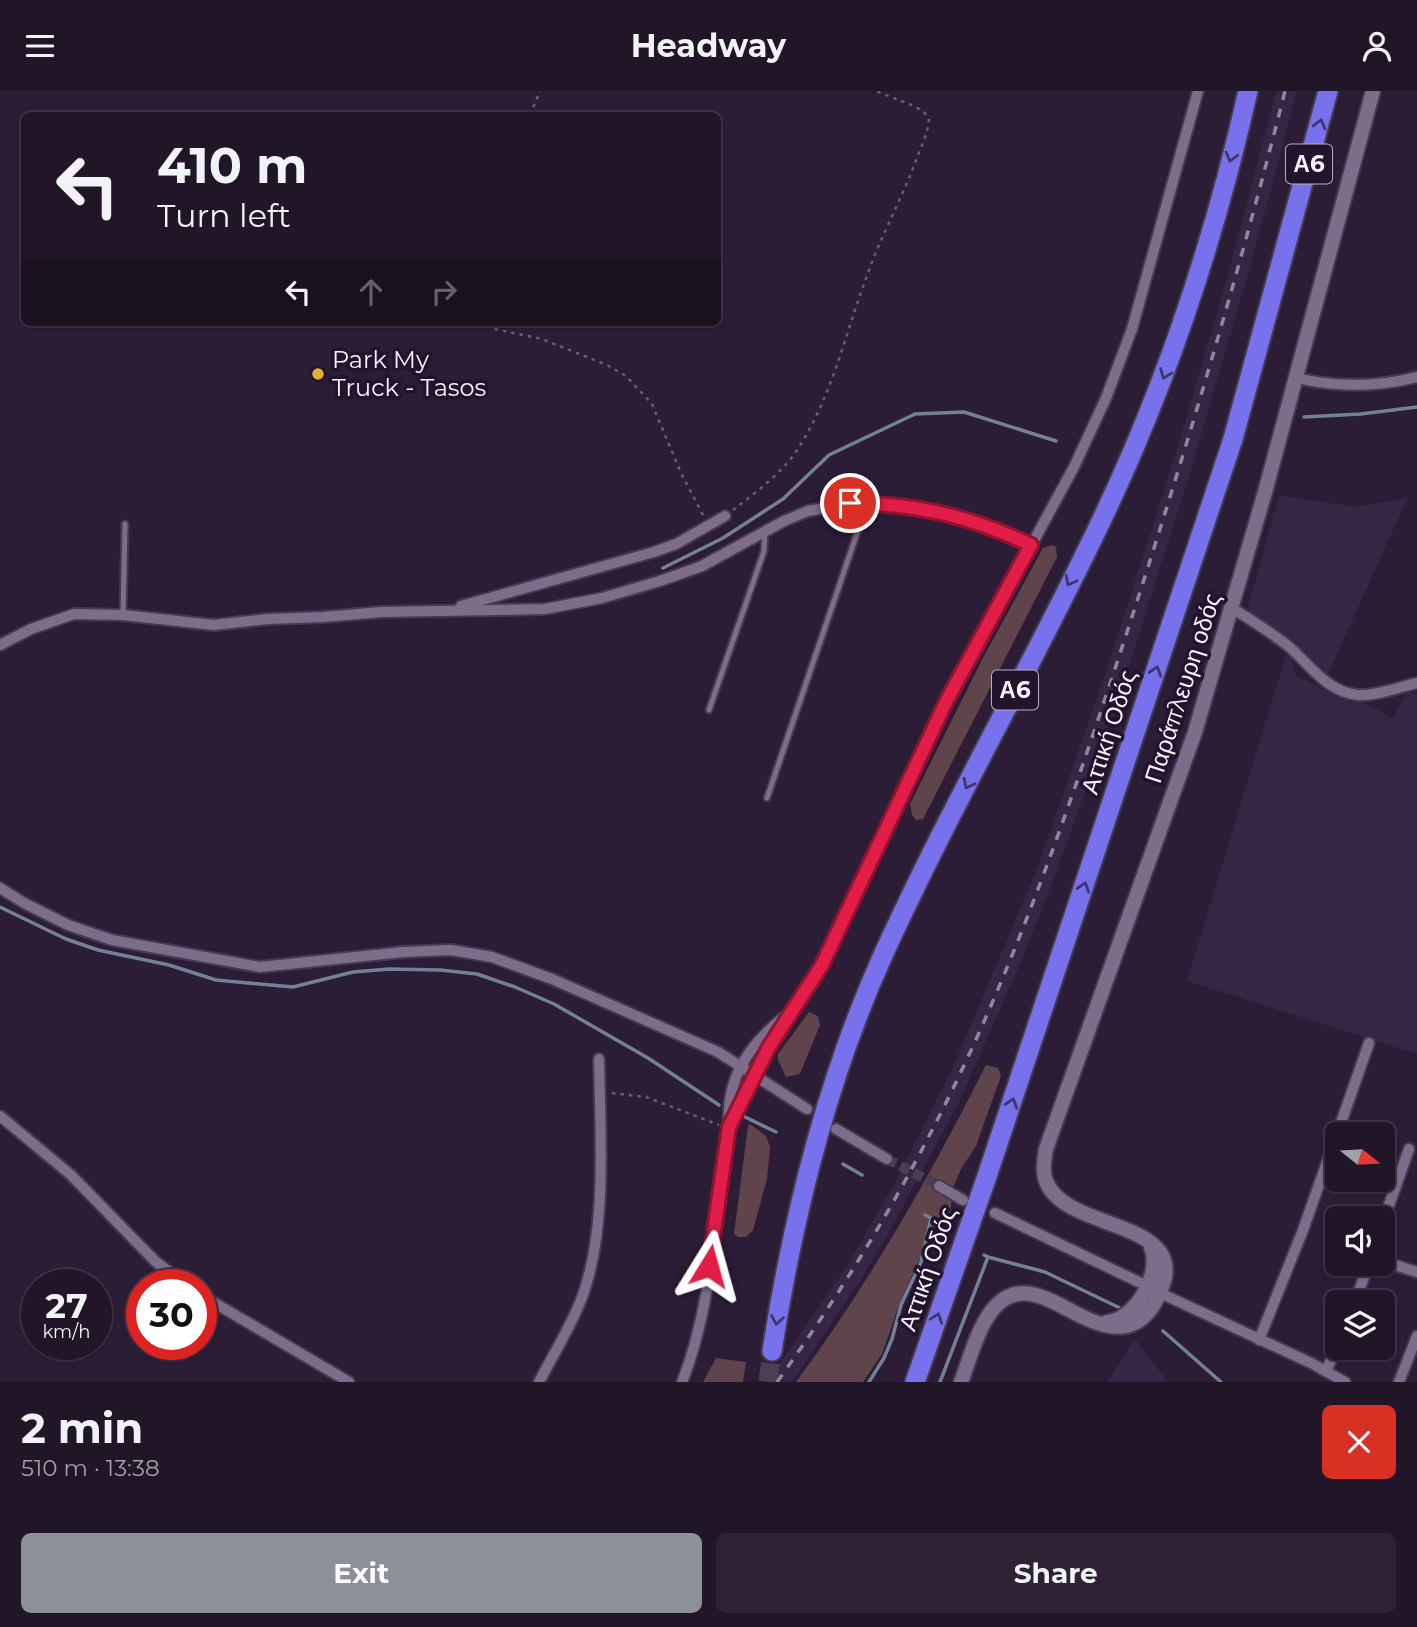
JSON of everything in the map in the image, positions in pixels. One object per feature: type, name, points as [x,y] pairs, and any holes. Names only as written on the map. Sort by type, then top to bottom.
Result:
[{"type":"highway","name":"Α6","points":[[772,1351],[782,1289],[809,1174],[852,1032],[883,955],[1104,516],[1161,384],[1196,284],[1248,91]]},
{"type":"highway","name":"Αττική Οδός","points":[[915,1382],[986,1179],[1233,439],[1328,91]]},
{"type":"street","points":[[729,1127],[790,1013],[822,965],[946,702],[1074,467],[1106,398],[1132,329],[1198,91]]},
{"type":"street","name":"Παράπλευρη οδός","points":[[961,1382],[988,1314],[1011,1294],[1020,1292],[1044,1297],[1098,1323],[1122,1319],[1154,1289],[1155,1257],[1150,1246],[1141,1236],[1062,1202],[1046,1182],[1044,1162],[1049,1137],[1195,732],[1297,379],[1373,91]]},
{"type":"street","points":[[1297,379],[1350,387],[1417,377]]},
{"type":"street","points":[[0,645],[31,629],[74,614],[122,615],[214,625],[268,619],[449,609],[545,609],[602,598],[660,581],[702,566],[808,511],[850,503],[888,504],[934,510],[995,529],[1031,545]]},
{"type":"street","points":[[449,609],[547,580],[627,561],[676,544],[725,516]]},
{"type":"street","points":[[1232,608],[1269,631],[1292,649],[1316,674],[1346,692],[1359,695],[1417,683]]},
{"type":"street","points":[[0,888],[23,903],[68,925],[113,940],[260,967],[403,952],[451,950],[492,957],[552,979],[683,1035],[741,1065],[807,1109]]},
{"type":"street","points":[[682,1382],[699,1328],[729,1127],[727,1108],[731,1089],[741,1065],[754,1045],[790,1013]]},
{"type":"street","points":[[1341,1122],[1369,1043]]},
{"type":"street","points":[[539,1382],[581,1300],[593,1252],[599,1202],[599,1059]]},
{"type":"street","points":[[0,1116],[71,1175],[165,1269]]},
{"type":"street","points":[[836,1129],[887,1159]]},
{"type":"street","points":[[1389,1206],[1409,1149]]},
{"type":"street","points":[[1259,1340],[1325,1168]]},
{"type":"street","points":[[939,1186],[963,1200]]},
{"type":"street","points":[[995,1213],[1345,1382]]},
{"type":"street","points":[[1395,1265],[1417,1272]]},
{"type":"street","points":[[217,1304],[349,1382]]},
{"type":"street","points":[[1399,1382],[1417,1336]]},
{"type":"street","points":[[1326,1371],[1331,1360]]},
{"type":"lane","points":[[767,798],[867,504]]},
{"type":"lane","points":[[122,615],[125,524]]},
{"type":"lane","points":[[709,710],[764,551],[765,532]]},
{"type":"path","points":[[531,112],[540,91]]},
{"type":"path","points":[[725,516],[758,490],[798,450],[817,415],[849,332],[867,273],[925,137],[929,119],[924,111],[876,91]]},
{"type":"path","points":[[488,326],[542,339],[607,365],[626,376],[652,404],[664,427],[681,473],[701,510],[705,529]]},
{"type":"path","points":[[600,1092],[646,1097],[729,1127]]},
{"type":"shaded area","points":[[1276,91],[1297,91],[1251,263],[1189,476],[1122,688],[1021,962],[959,1102],[860,1281],[792,1382],[767,1382],[847,1266],[897,1179],[954,1065],[1039,864],[1110,660],[1175,456],[1232,261]]},
{"type":"shaded area","points":[[1279,495],[1356,507],[1408,497],[1328,674],[1296,643],[1247,611]]},
{"type":"shaded area","points":[[1052,545],[1056,547],[1057,557],[923,819],[916,820],[910,804],[984,656],[1043,548]]},
{"type":"shaded area","points":[[1286,655],[1290,657],[1296,676],[1341,697],[1367,704],[1393,719],[1407,691],[1417,695],[1417,1054],[1187,981]]},
{"type":"shaded area","points":[[809,1012],[818,1016],[820,1025],[800,1074],[786,1077],[778,1054]]},
{"type":"shaded area","points":[[986,1065],[998,1068],[1001,1076],[976,1146],[961,1169],[953,1188],[949,1224],[944,1234],[933,1241],[919,1260],[899,1305],[882,1354],[863,1382],[796,1382],[849,1306],[898,1228]]},
{"type":"shaded area","points":[[750,1124],[766,1136],[770,1147],[767,1179],[753,1230],[746,1237],[738,1237],[734,1234]]},
{"type":"shaded area","points":[[1135,1339],[1168,1382],[1107,1382]]},
{"type":"shaded area","points":[[716,1358],[746,1362],[743,1382],[703,1382]]},
{"type":"waterway","points":[[1304,417],[1417,407]]},
{"type":"waterway","points":[[663,568],[723,538],[783,499],[829,455],[915,414],[964,412],[1056,441]]},
{"type":"waterway","points":[[0,907],[66,939],[98,950],[169,965],[216,980],[293,987],[353,972],[389,969],[477,974],[554,1004],[648,1058],[719,1105]]},
{"type":"waterway","points":[[743,1116],[776,1132]]},
{"type":"waterway","points":[[843,1164],[862,1175]]},
{"type":"waterway","points":[[925,1215],[946,1226]]},
{"type":"waterway","points":[[869,1382],[892,1339],[901,1305],[921,1262],[931,1219]]},
{"type":"waterway","points":[[940,1382],[988,1257],[984,1255]]},
{"type":"waterway","points":[[988,1257],[1045,1272],[1122,1309]]},
{"type":"waterway","points":[[1163,1331],[1221,1382]]},
{"type":"tunnel","points":[[887,1159],[939,1186]]},
{"type":"tunnel","points":[[768,1382],[772,1351]]},
{"type":"railway","points":[[777,1382],[857,1263],[894,1201],[959,1076],[1015,949],[1064,819],[1151,557],[1231,292],[1285,91]]},
{"type":"place","name":"Park My Truck - Tasos","points":[[318,374]]},
{"type":"route","points":[[709,1266],[729,1127],[769,1047],[822,965],[860,879],[946,702],[1031,545],[995,529],[934,510],[888,504],[850,503]]}]
